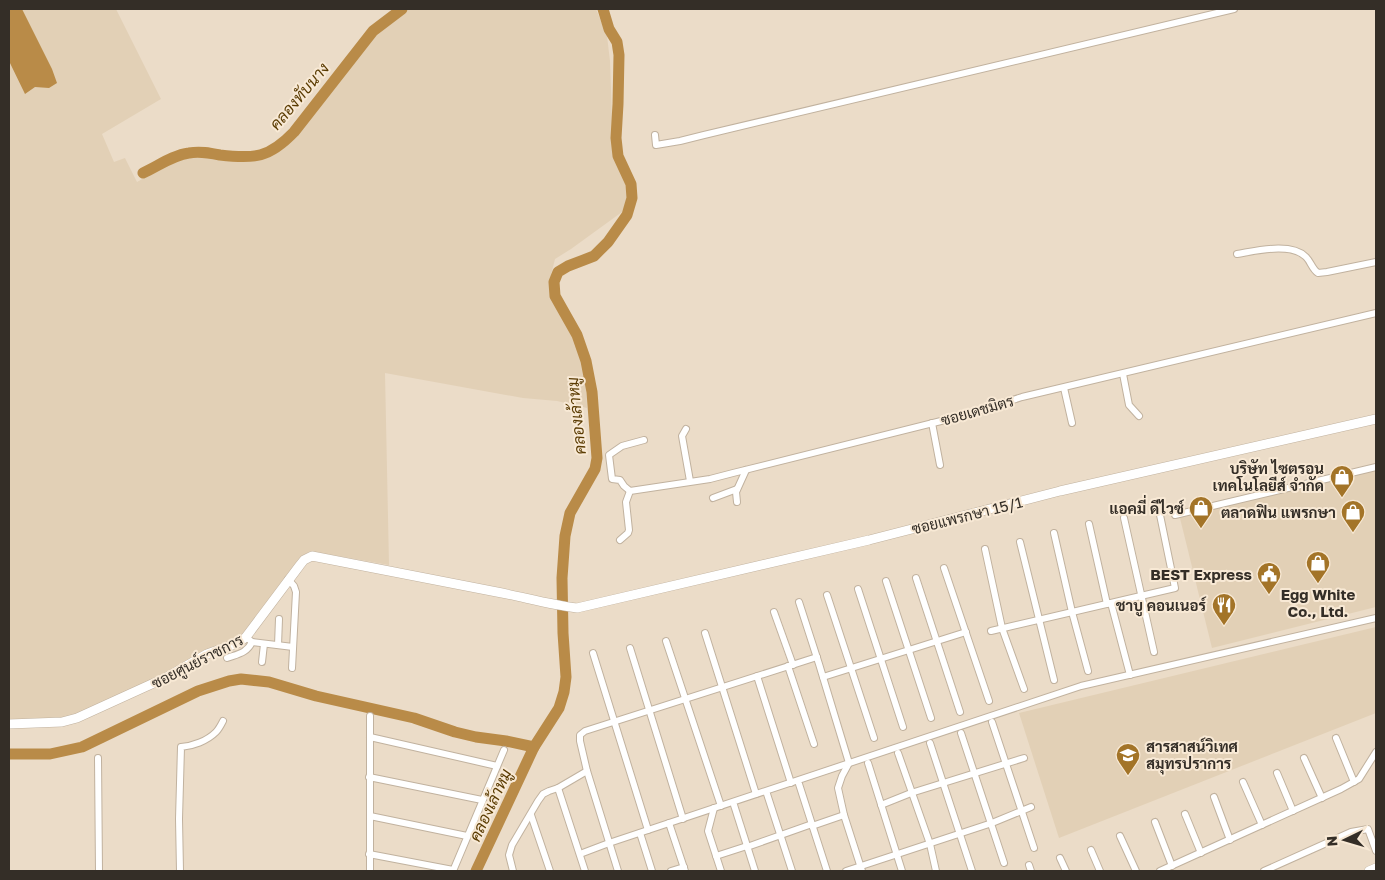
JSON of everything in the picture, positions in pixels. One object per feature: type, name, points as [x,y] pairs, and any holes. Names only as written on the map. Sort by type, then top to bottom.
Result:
[{"type":"street","points":[[655,135],[656,145],[680,141],[1234,9]]},
{"type":"street","points":[[1237,254],[1276,248],[1295,250],[1306,257],[1318,273],[1376,262]]},
{"type":"street","name":"ซอยเดชมิตร","points":[[630,491],[746,470],[969,414],[1022,397],[1376,313]]},
{"type":"street","points":[[1123,374],[1128,405],[1139,416]]},
{"type":"street","points":[[1064,388],[1072,423]]},
{"type":"street","name":"ซอยแพรกษา 15/1","points":[[558,606],[577,608],[878,538],[1060,491],[1376,420]]},
{"type":"street","points":[[932,423],[940,465]]},
{"type":"street","points":[[686,429],[682,436],[690,481]]},
{"type":"street","points":[[620,540],[630,530],[626,502],[630,491],[620,480],[612,479],[609,455],[622,446],[644,440]]},
{"type":"street","points":[[1175,515],[1376,467]]},
{"type":"street","points":[[737,502],[737,490],[746,470]]},
{"type":"street","points":[[713,498],[737,490]]},
{"type":"street","points":[[991,631],[1175,588],[1160,515]]},
{"type":"street","points":[[1124,518],[1154,652]]},
{"type":"street","points":[[1089,524],[1109,604],[1130,675]]},
{"type":"street","points":[[1054,533],[1088,671]]},
{"type":"street","points":[[1020,542],[1054,680]]},
{"type":"street","points":[[984,550],[1002,628],[1024,688]]},
{"type":"street","name":"ซอยศูนย์ราชการ","points":[[9,724],[62,722],[77,718],[168,677],[207,654],[249,640],[288,580],[304,560],[312,556],[558,606]]},
{"type":"street","points":[[944,568],[989,702]]},
{"type":"street","points":[[916,578],[960,712]]},
{"type":"street","points":[[288,580],[294,586],[296,592],[292,668]]},
{"type":"street","points":[[886,581],[930,718]]},
{"type":"street","points":[[858,589],[903,727]]},
{"type":"street","points":[[828,595],[874,738]]},
{"type":"street","points":[[799,602],[849,763],[838,788],[844,815],[862,869]]},
{"type":"street","points":[[774,612],[814,744]]},
{"type":"street","points":[[580,854],[1080,686],[1376,618]]},
{"type":"street","points":[[278,645],[279,619]]},
{"type":"street","points":[[823,677],[966,632]]},
{"type":"street","points":[[705,633],[756,794]]},
{"type":"street","points":[[227,658],[244,652],[249,648],[249,640],[264,644],[293,647]]},
{"type":"street","points":[[666,641],[721,806]]},
{"type":"street","points":[[262,662],[264,644]]},
{"type":"street","points":[[630,648],[683,818]]},
{"type":"street","points":[[593,653],[648,830]]},
{"type":"street","points":[[618,871],[587,771],[580,735],[585,731],[614,721],[817,657]]},
{"type":"street","points":[[757,676],[791,783]]},
{"type":"street","points":[[370,716],[370,871]]},
{"type":"street","points":[[180,871],[181,747],[205,740],[216,732],[223,721]]},
{"type":"street","points":[[992,722],[1034,848]]},
{"type":"street","points":[[961,733],[1004,863]]},
{"type":"street","points":[[370,737],[497,766]]},
{"type":"street","points":[[1336,738],[1354,782]]},
{"type":"street","points":[[930,743],[972,871]]},
{"type":"street","points":[[370,854],[453,871],[504,750]]},
{"type":"street","points":[[1160,871],[1354,782],[1359,779],[1376,752]]},
{"type":"street","points":[[898,754],[930,844],[936,871]]},
{"type":"street","points":[[98,758],[99,871]]},
{"type":"street","points":[[881,805],[943,782],[1024,758]]},
{"type":"street","points":[[1304,758],[1322,798]]},
{"type":"street","points":[[868,763],[902,871]]},
{"type":"street","points":[[513,871],[509,855],[512,845],[543,794],[558,788],[587,771]]},
{"type":"street","points":[[1277,773],[1293,811]]},
{"type":"street","points":[[370,777],[482,800]]},
{"type":"street","points":[[1243,782],[1262,825]]},
{"type":"street","points":[[799,784],[827,871]]},
{"type":"street","points":[[558,788],[585,871]]},
{"type":"street","points":[[767,794],[792,871]]},
{"type":"street","points":[[1214,797],[1230,840]]},
{"type":"street","points":[[734,805],[755,871]]},
{"type":"street","points":[[846,871],[862,869],[897,855],[992,824],[1031,807]]},
{"type":"street","points":[[714,808],[708,831],[721,871]]},
{"type":"street","points":[[1186,814],[1200,853]]},
{"type":"street","points":[[531,815],[550,871]]},
{"type":"street","points":[[716,856],[844,815]]},
{"type":"street","points":[[370,816],[467,836]]},
{"type":"street","points":[[1154,822],[1172,866]]},
{"type":"street","points":[[669,823],[684,869],[671,871]]},
{"type":"street","points":[[1264,871],[1358,830],[1368,829],[1376,851]]},
{"type":"street","points":[[640,833],[652,871]]},
{"type":"street","points":[[1120,836],[1136,871]]},
{"type":"street","points":[[1091,850],[1100,871]]},
{"type":"street","points":[[1060,858],[1066,871]]},
{"type":"street","points":[[412,862],[412,870]]},
{"type":"street","points":[[1369,871],[1376,868]]},
{"type":"shaded area","points":[[9,9],[116,9],[161,99],[102,134],[114,162],[125,158],[137,182],[180,158],[190,156],[254,159],[268,155],[335,86],[384,24],[405,9],[596,9],[607,36],[610,61],[613,146],[626,183],[628,198],[622,212],[555,259],[551,275],[570,314],[586,372],[587,408],[557,401],[523,398],[385,373],[389,565],[310,551],[301,557],[243,633],[228,644],[71,719],[9,721]]},
{"type":"shaded area","points":[[9,9],[22,9],[57,83],[49,88],[35,87],[25,94],[9,61]]},
{"type":"shaded area","points":[[1376,465],[1376,607],[1212,648],[1178,510]]},
{"type":"shaded area","name":"สารสาสน์วิเทศ สมุทรปราการ","points":[[1376,627],[1376,713],[1059,838],[1019,713]]},
{"type":"waterway","name":"คลองทับนาง","points":[[143,173],[171,158],[193,152],[243,157],[261,155],[277,147],[294,132],[373,31],[402,9]]},
{"type":"waterway","name":"คลองเล้าหมู","points":[[476,871],[534,747],[559,708],[564,692],[566,677],[562,578],[565,536],[570,513],[595,469],[597,458],[592,392],[586,361],[577,335],[555,296],[554,282],[558,272],[594,256],[608,242],[627,215],[632,198],[631,184],[618,156],[616,138],[619,55],[617,42],[609,29],[603,9]]},
{"type":"waterway","points":[[9,754],[50,754],[82,747],[198,691],[241,679],[269,682],[316,696],[414,718],[455,732],[534,747]]},
{"type":"place","name":"บริษัท ไซตรอน เทคโนโลยีส์ จำกัด","points":[[1342,498]]},
{"type":"place","name":"แอคมี่ ดีไวซ์","points":[[1201,529]]},
{"type":"place","name":"ตลาดฟิน แพรกษา","points":[[1353,533]]},
{"type":"place","name":"Egg White Co., Ltd.","points":[[1318,584]]},
{"type":"place","name":"BEST Express","points":[[1269,595]]},
{"type":"place","name":"ชาบู คอนเนอร์","points":[[1224,626]]},
{"type":"place","name":"สารสาสน์วิเทศ สมุทรปราการ","points":[[1128,776]]}]
